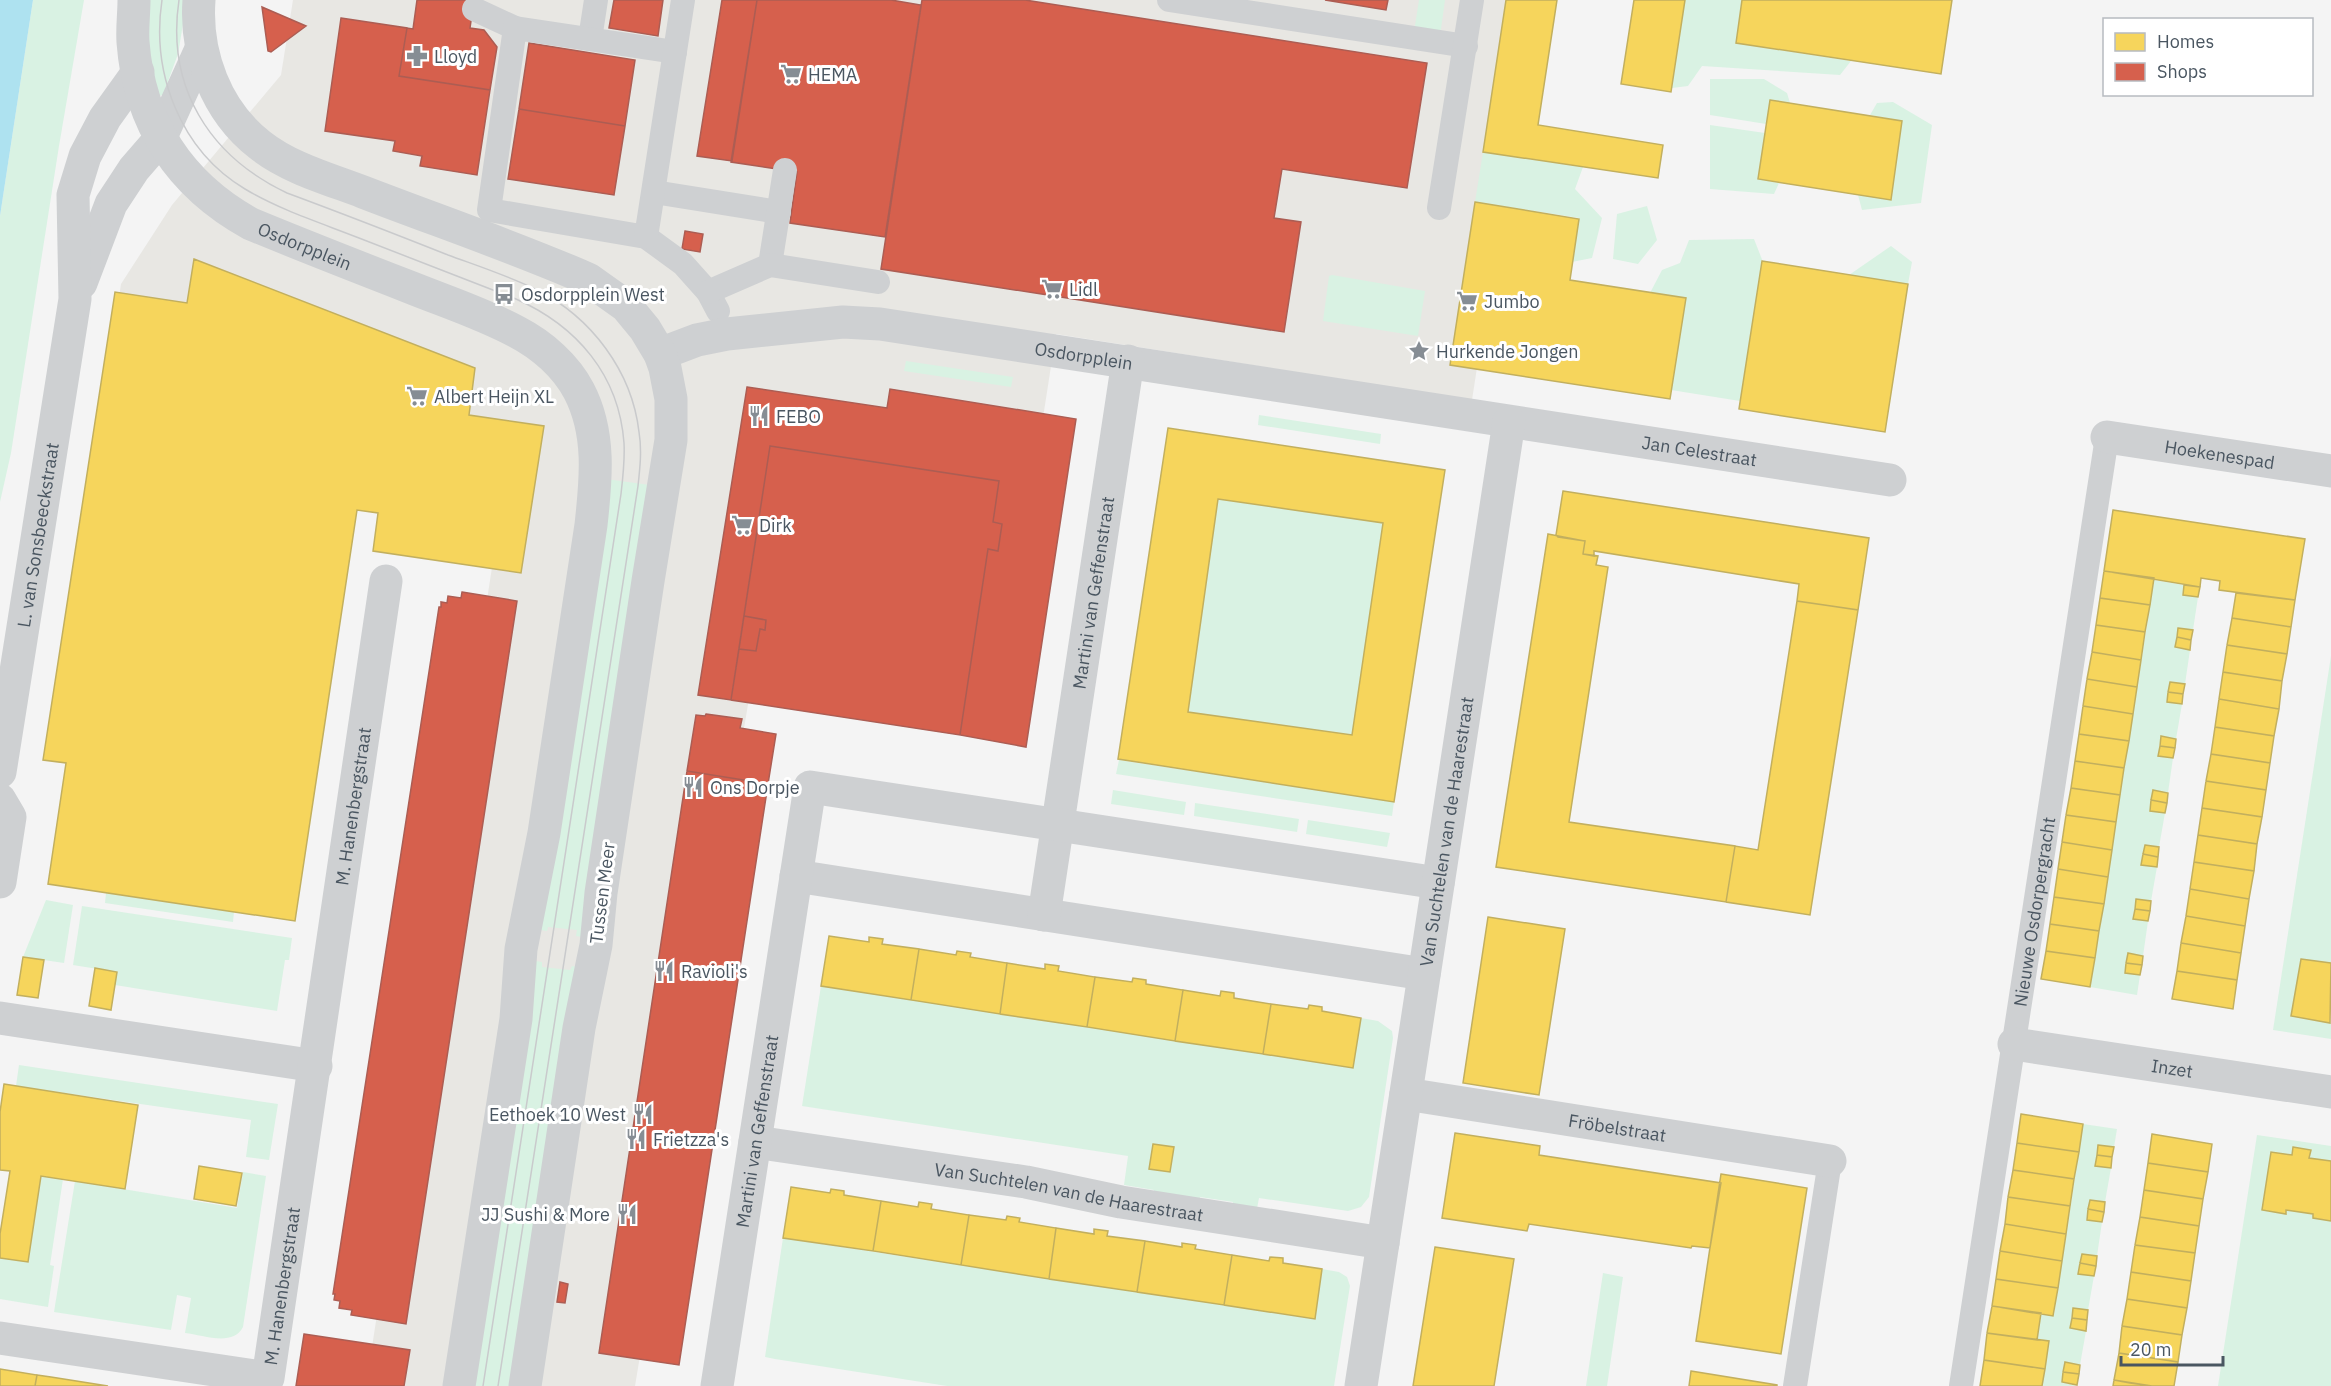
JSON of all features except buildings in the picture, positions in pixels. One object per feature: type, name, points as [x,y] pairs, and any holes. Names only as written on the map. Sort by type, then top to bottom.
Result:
[{"type":"street","name":"Osdorpplein","points":[[134,0],[133,42],[142,96],[160,139],[172,158],[188,176],[232,214],[251,224],[464,308],[518,332],[553,358],[566,371],[584,403],[596,450],[597,478],[544,833],[521,949],[516,1019],[459,1386]]},
{"type":"street","points":[[199,0],[198,28],[201,49],[209,74],[230,112],[246,132],[270,153],[316,174],[588,279],[626,306],[645,329],[660,354]]},
{"type":"street","points":[[590,39],[596,0]]},
{"type":"street","points":[[646,237],[683,0]]},
{"type":"street","points":[[1169,0],[1466,46]]},
{"type":"street","points":[[1439,208],[1472,0]]},
{"type":"street","points":[[474,9],[515,28],[675,52]]},
{"type":"street","points":[[515,28],[489,210],[646,237],[683,264],[713,301],[770,265],[878,282]]},
{"type":"street","name":"L. van Sonsbeeckstraat","points":[[75,299],[111,204],[134,169],[160,139],[201,49]]},
{"type":"street","name":"L. van Sonsbeeckstraat","points":[[0,772],[75,299],[73,195],[85,156],[105,118],[138,72]]},
{"type":"street","points":[[770,265],[785,170]]},
{"type":"street","points":[[654,192],[779,212]]},
{"type":"street","name":"Osdorpplein","points":[[660,354],[697,340],[727,334],[843,322],[880,324],[1509,422]]},
{"type":"street","name":"Tussen Meer","points":[[525,1386],[579,1028],[596,945],[602,881],[669,460],[671,399],[660,354]]},
{"type":"street","name":"Martini van Geffenstraat","points":[[1044,915],[1128,361]]},
{"type":"street","name":"Jan Celestraat","points":[[1509,422],[1890,480]]},
{"type":"street","name":"Van Suchtelen van de Haarestraat","points":[[1361,1386],[1509,422]]},
{"type":"street","name":"Hoekenespad","points":[[2107,436],[2331,471]]},
{"type":"street","name":"Nieuwe Osdorpergracht","points":[[1961,1386],[2107,436]]},
{"type":"street","name":"M. Hanenbergstraat","points":[[0,1338],[268,1378],[386,581]]},
{"type":"street","name":"Martini van Geffenstraat","points":[[717,1386],[810,787],[1438,883]]},
{"type":"street","points":[[0,800],[10,817],[0,882]]},
{"type":"street","points":[[796,876],[1424,974]]},
{"type":"street","points":[[0,1018],[315,1066]]},
{"type":"street","name":"Inzet","points":[[2014,1044],[2331,1092]]},
{"type":"street","name":"Fröbelstraat","points":[[1406,1094],[1830,1161]]},
{"type":"street","name":"Van Suchtelen van de Haarestraat","points":[[755,1142],[1026,1182],[1121,1202],[1383,1243]]},
{"type":"street","points":[[1795,1386],[1830,1161]]},
{"type":"shaded area","points":[[293,0],[1534,0],[1472,400],[1056,334],[1029,508],[787,469],[635,1386],[366,1386],[513,431],[107,375],[121,284],[172,205],[281,75]]},
{"type":"green space","points":[[33,0],[84,0],[11,453],[0,502],[0,216]]},
{"type":"green space","points":[[150,0],[187,0],[178,54],[163,95],[159,96],[145,51]]},
{"type":"green space","points":[[1419,0],[1445,0],[1440,36],[1414,32]]},
{"type":"green space","points":[[1685,0],[1742,0],[1736,43],[1851,61],[1840,75],[1702,66],[1688,86],[1672,88]]},
{"type":"green space","points":[[1710,79],[1764,79],[1787,93],[1790,103],[1770,100],[1766,124],[1710,115]]},
{"type":"green space","points":[[1893,102],[1932,125],[1921,203],[1862,210],[1858,195],[1891,199],[1902,121],[1870,115],[1877,103]]},
{"type":"green space","points":[[1710,125],[1765,133],[1758,179],[1779,183],[1774,194],[1710,189]]},
{"type":"green space","points":[[1483,152],[1583,167],[1575,189],[1602,218],[1592,258],[1572,262],[1579,218],[1475,202]]},
{"type":"green space","points":[[1647,206],[1657,240],[1638,264],[1613,259],[1617,214]]},
{"type":"green space","points":[[1754,239],[1763,262],[1740,401],[1671,390],[1650,293],[1662,270],[1680,263],[1689,240]]},
{"type":"green space","points":[[1891,246],[1912,262],[1908,284],[1849,275]]},
{"type":"green space","points":[[1329,276],[1425,291],[1418,336],[1323,321]]},
{"type":"green space","points":[[906,361],[1013,377],[1011,387],[904,371]]},
{"type":"green space","points":[[1259,415],[1381,434],[1380,444],[1258,425]]},
{"type":"green space","points":[[606,479],[657,486],[588,938],[576,936],[577,930],[548,927],[547,931],[534,929]]},
{"type":"green space","points":[[1218,499],[1383,523],[1352,735],[1188,712]]},
{"type":"green space","points":[[2154,580],[2184,585],[2183,595],[2198,597],[2193,630],[2178,628],[2175,647],[2190,650],[2185,684],[2170,682],[2167,702],[2182,704],[2176,739],[2161,736],[2158,756],[2173,758],[2168,793],[2153,791],[2165,813],[2159,847],[2145,845],[2142,865],[2157,867],[2151,901],[2136,899],[2133,918],[2148,921],[2143,956],[2128,953],[2125,973],[2140,975],[2137,995],[2090,987]]},
{"type":"green space","points":[[2331,656],[2331,963],[2301,959],[2292,1016],[2330,1023],[2331,1019],[2331,1039],[2273,1030]]},
{"type":"green space","points":[[1119,760],[1394,802],[1392,816],[1116,774]]},
{"type":"green space","points":[[1113,790],[1186,802],[1184,815],[1111,804]]},
{"type":"green space","points":[[1195,803],[1299,819],[1297,832],[1194,816]]},
{"type":"green space","points":[[1308,820],[1390,833],[1387,847],[1306,834]]},
{"type":"green space","points":[[106,893],[234,912],[233,922],[105,903]]},
{"type":"green space","points":[[46,900],[73,905],[64,963],[23,957]]},
{"type":"green space","points":[[82,906],[292,938],[289,960],[285,960],[277,1011],[115,985],[116,972],[73,965]]},
{"type":"green space","points":[[529,960],[542,962],[542,967],[570,970],[572,966],[583,968],[514,1386],[469,1386]]},
{"type":"green space","points":[[821,986],[1353,1068],[1361,1018],[1378,1021],[1392,1031],[1393,1038],[1369,1197],[1361,1207],[1348,1211],[1259,1198],[1256,1214],[1232,1210],[1233,1202],[1200,1197],[1199,1205],[1153,1198],[1154,1190],[1124,1185],[1128,1156],[802,1106]]},
{"type":"green space","points":[[19,1065],[278,1104],[269,1160],[246,1157],[251,1120],[16,1086]]},
{"type":"green space","points":[[2083,1124],[2117,1129],[2114,1147],[2098,1145],[2111,1168],[2105,1202],[2090,1200],[2087,1220],[2102,1222],[2097,1256],[2082,1254],[2079,1274],[2094,1276],[2088,1310],[2073,1308],[2070,1328],[2086,1331],[2080,1365],[2065,1363],[2062,1382],[2077,1386],[2042,1386],[2049,1341],[2037,1339],[2041,1314],[2054,1315]]},
{"type":"green space","points":[[2257,1135],[2331,1146],[2331,1161],[2309,1158],[2311,1150],[2293,1147],[2292,1155],[2271,1152],[2262,1210],[2285,1214],[2286,1210],[2313,1214],[2313,1218],[2331,1221],[2331,1386],[2218,1386]]},
{"type":"green space","points":[[243,1172],[266,1176],[243,1327],[238,1333],[232,1337],[217,1338],[185,1333],[191,1298],[177,1295],[171,1330],[54,1312],[75,1181],[237,1208]]},
{"type":"green space","points":[[41,1176],[63,1179],[50,1265],[54,1266],[48,1307],[0,1299],[0,1258]]},
{"type":"green space","points":[[783,1238],[1314,1319],[1322,1269],[1339,1272],[1347,1277],[1350,1286],[1334,1386],[947,1386],[765,1357]]},
{"type":"green space","points":[[1603,1273],[1623,1277],[1607,1386],[1586,1386]]},
{"type":"water","points":[[0,0],[33,0],[0,216]]},
{"type":"tram line","points":[[162,0],[161,55],[166,82],[187,131],[222,173],[258,197],[286,210],[516,299],[538,310],[576,338],[591,356],[614,396],[620,418],[624,443],[621,494],[483,1386]]},
{"type":"tram line","points":[[179,0],[177,32],[179,62],[187,90],[199,115],[215,139],[235,159],[259,178],[287,193],[504,276],[557,301],[575,315],[606,348],[628,388],[635,409],[640,446],[638,486],[498,1386]]},
{"type":"place","name":"Lloyd","points":[[417,56]]},
{"type":"place","name":"HEMA","points":[[791,74]]},
{"type":"place","name":"Lidl","points":[[1052,289]]},
{"type":"place","name":"Osdorpplein West","points":[[504,294]]},
{"type":"place","name":"Jumbo","points":[[1467,301]]},
{"type":"place","name":"Hurkende Jongen","points":[[1419,351]]},
{"type":"place","name":"Albert Heijn XL","points":[[417,396]]},
{"type":"place","name":"FEBO","points":[[759,416]]},
{"type":"place","name":"Dirk","points":[[742,525]]},
{"type":"place","name":"Ons Dorpje","points":[[693,787]]},
{"type":"place","name":"Ravioli's","points":[[664,971]]},
{"type":"place","name":"Eethoek 10 West","points":[[643,1114]]},
{"type":"place","name":"Frietzza's","points":[[636,1139]]},
{"type":"place","name":"JJ Sushi & More","points":[[627,1214]]}]
